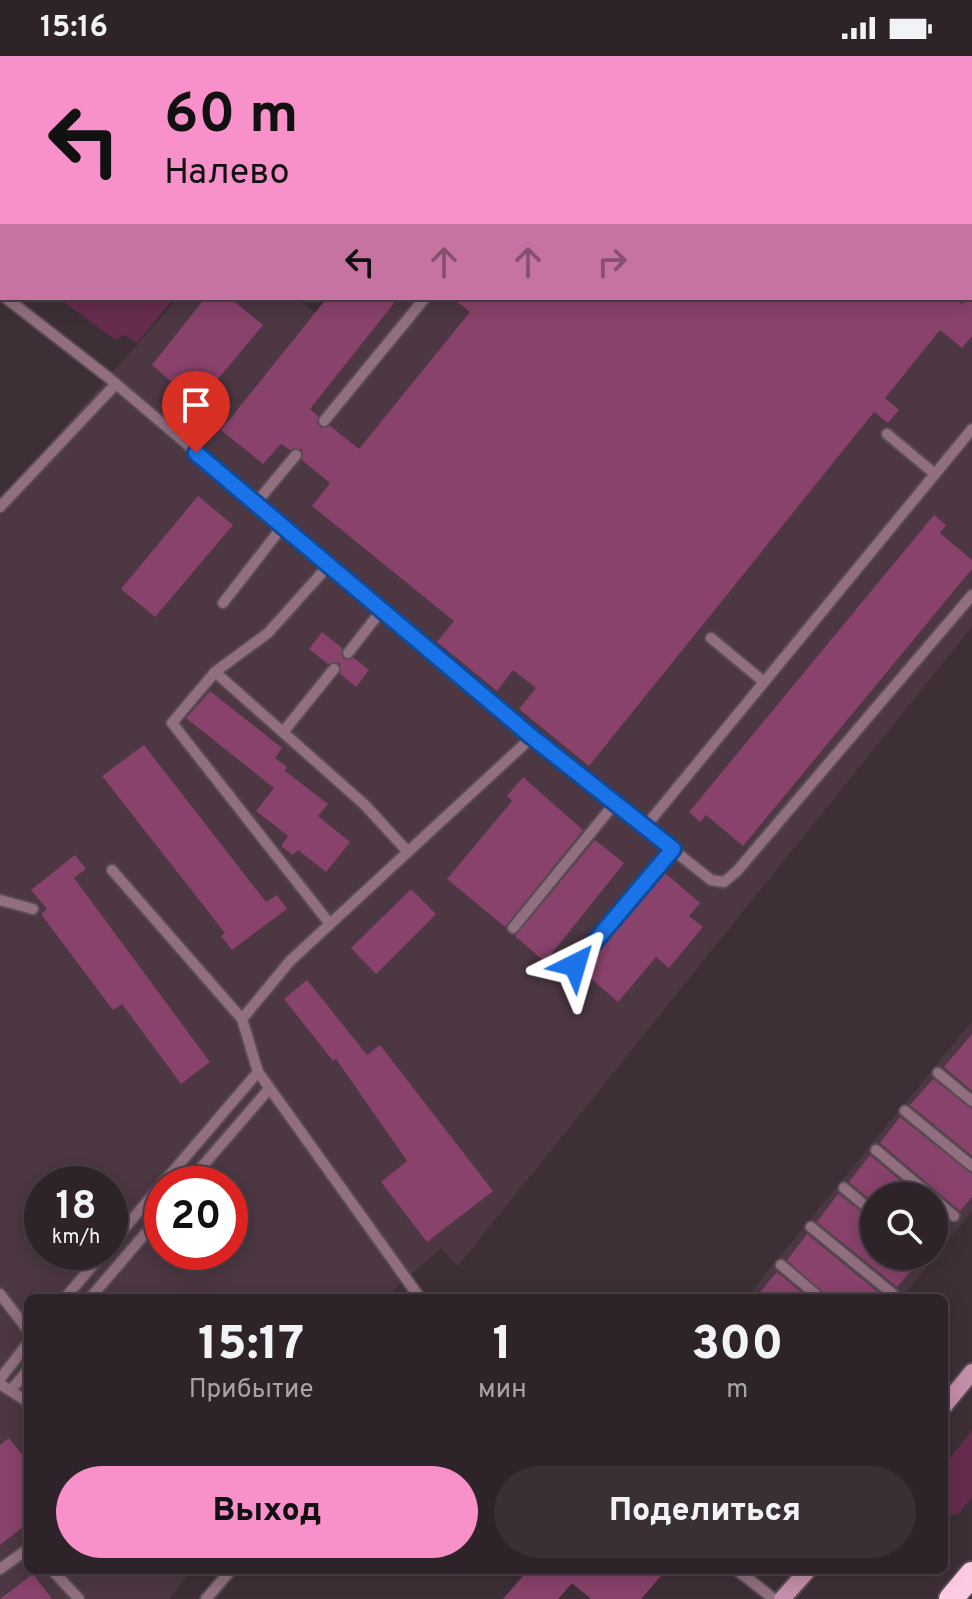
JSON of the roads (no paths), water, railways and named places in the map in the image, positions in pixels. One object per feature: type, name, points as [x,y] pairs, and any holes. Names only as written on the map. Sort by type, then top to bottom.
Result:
[{"type":"highway","points":[[951,1599],[972,1574]]},
{"type":"street","points":[[948,1401],[972,1372]]},
{"type":"street","points":[[782,1599],[804,1574]]},
{"type":"lane","points":[[8,300],[116,384],[532,737],[711,880],[724,882],[972,595]]},
{"type":"lane","points":[[324,421],[423,300]]},
{"type":"lane","points":[[0,507],[116,384]]},
{"type":"lane","points":[[645,827],[972,429]]},
{"type":"lane","points":[[887,434],[935,474]]},
{"type":"lane","points":[[255,504],[296,455]]},
{"type":"lane","points":[[223,603],[282,527]]},
{"type":"lane","points":[[328,566],[268,633],[215,672],[172,723],[330,924]]},
{"type":"lane","points":[[348,653],[381,611]]},
{"type":"lane","points":[[711,638],[764,682]]},
{"type":"lane","points":[[283,732],[334,669]]},
{"type":"lane","points":[[215,672],[365,805],[408,852]]},
{"type":"lane","points":[[242,1019],[290,961],[532,737]]},
{"type":"lane","points":[[513,928],[615,803]]},
{"type":"lane","points":[[575,965],[673,849]]},
{"type":"lane","points":[[112,870],[242,1019],[258,1072],[417,1294]]},
{"type":"lane","points":[[0,900],[33,909]]},
{"type":"lane","points":[[128,1224],[258,1072]]},
{"type":"lane","points":[[938,1073],[972,1101]]},
{"type":"lane","points":[[203,1166],[269,1089]]},
{"type":"lane","points":[[905,1111],[972,1166]]},
{"type":"lane","points":[[876,1150],[913,1182]]},
{"type":"lane","points":[[844,1188],[860,1201]]},
{"type":"lane","points":[[948,1211],[954,1216]]},
{"type":"lane","points":[[811,1227],[893,1294]]},
{"type":"lane","points":[[93,1294],[144,1235]]},
{"type":"lane","points":[[781,1265],[815,1294]]},
{"type":"lane","points":[[68,1294],[89,1270]]},
{"type":"lane","points":[[0,1294],[24,1325]]},
{"type":"lane","points":[[24,1349],[0,1382],[24,1399]]},
{"type":"lane","points":[[12,1389],[24,1375]]},
{"type":"lane","points":[[0,1569],[24,1552]]},
{"type":"lane","points":[[56,1574],[79,1599]]},
{"type":"lane","points":[[206,1599],[228,1574]]},
{"type":"lane","points":[[742,1574],[774,1599]]}]
